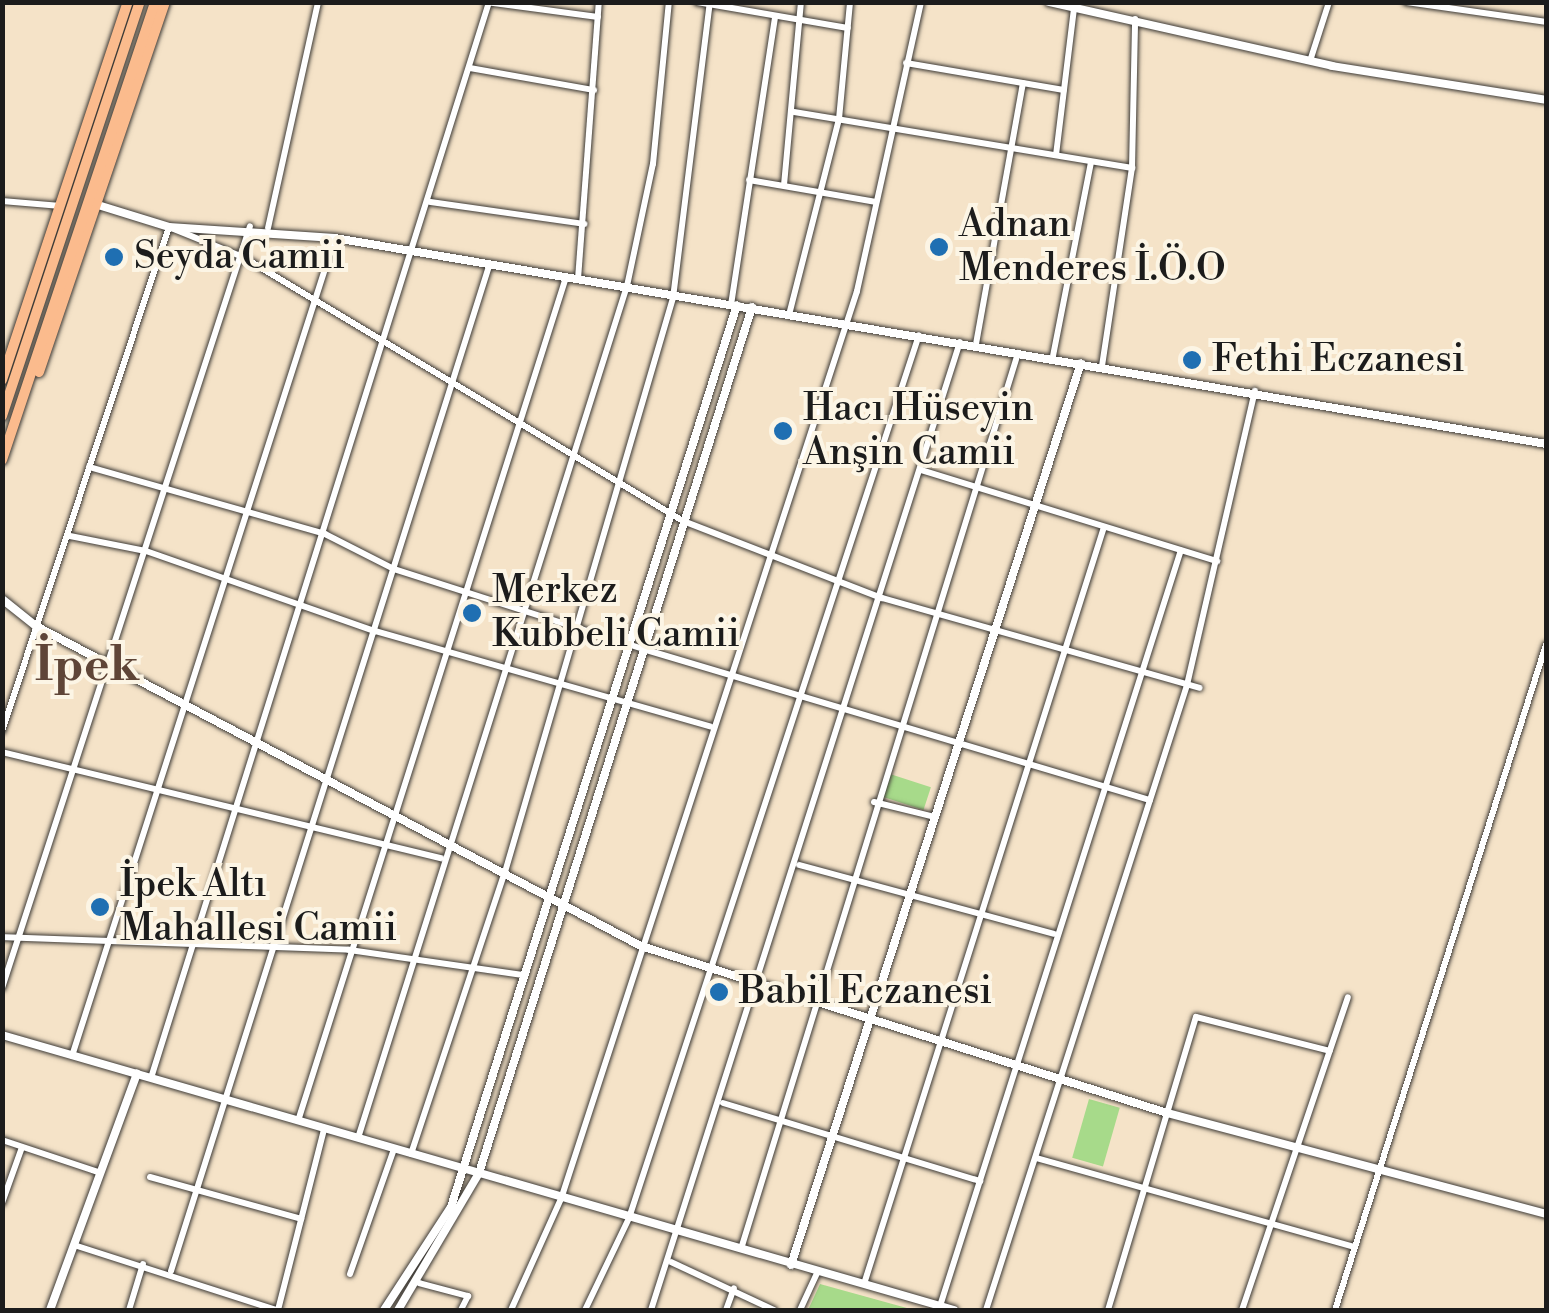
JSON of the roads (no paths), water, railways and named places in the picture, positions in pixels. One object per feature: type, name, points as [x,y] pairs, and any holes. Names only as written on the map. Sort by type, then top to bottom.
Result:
[{"type":"highway","points":[[2,380],[128,2]]},
{"type":"highway","points":[[2,416],[140,2]]},
{"type":"highway","points":[[2,460],[155,2]]},
{"type":"highway","points":[[18,413],[57,334],[165,2]]},
{"type":"street","points":[[268,228],[318,2]]},
{"type":"street","points":[[578,279],[599,2]]},
{"type":"street","points":[[358,1138],[446,841],[627,286],[653,164],[669,2]]},
{"type":"street","points":[[697,2],[848,28]]},
{"type":"street","points":[[784,186],[794,112],[801,2]]},
{"type":"street","points":[[790,311],[839,119],[850,2]]},
{"type":"street","points":[[511,1310],[562,1198],[728,674],[774,551],[847,320],[921,2]]},
{"type":"street","points":[[1049,2],[1310,61],[1546,100]]},
{"type":"street","points":[[1310,61],[1329,2]]},
{"type":"street","points":[[1406,2],[1546,22]]},
{"type":"street","points":[[151,1078],[430,202],[488,3],[598,17]]},
{"type":"street","points":[[411,1154],[505,872],[673,298],[710,4]]},
{"type":"street","points":[[1056,155],[1074,8]]},
{"type":"street","points":[[384,1310],[437,1240],[463,1169],[672,510],[734,305],[749,180],[776,16]]},
{"type":"street","points":[[1102,366],[1132,168],[1136,19]]},
{"type":"street","points":[[906,63],[1064,90]]},
{"type":"street","points":[[470,68],[594,90]]},
{"type":"street","points":[[976,344],[1023,83]]},
{"type":"street","points":[[794,112],[1132,168]]},
{"type":"street","points":[[1053,356],[1091,163]]},
{"type":"street","points":[[749,180],[876,202]]},
{"type":"street","points":[[2,201],[61,206]]},
{"type":"street","points":[[430,202],[584,224]]},
{"type":"street","points":[[98,205],[243,256],[572,452],[620,486],[672,510],[683,521],[774,551],[882,598],[1199,688]]},
{"type":"street","points":[[169,227],[250,226],[335,238],[413,255],[627,286],[673,298],[847,320],[1546,444]]},
{"type":"street","points":[[2,988],[250,226]]},
{"type":"street","points":[[2,731],[70,536],[169,227]]},
{"type":"street","points":[[72,1056],[335,238]]},
{"type":"street","points":[[171,1270],[219,1098],[276,949],[333,780],[374,631],[456,382],[489,266]]},
{"type":"street","points":[[298,1121],[442,648],[566,278]]},
{"type":"street","points":[[398,1310],[419,1283],[479,1174],[752,307]]},
{"type":"street","points":[[585,1310],[629,1218],[844,581],[919,335]]},
{"type":"street","points":[[651,1310],[671,1262],[760,985],[960,341]]},
{"type":"street","points":[[741,1249],[851,876],[899,723],[940,613],[1019,351]]},
{"type":"street","points":[[791,1265],[954,742],[997,633],[1082,363]]},
{"type":"street","points":[[986,1310],[1187,685],[1254,391]]},
{"type":"street","points":[[89,467],[325,534],[394,569],[643,649],[804,692],[845,710],[1150,800]]},
{"type":"street","points":[[921,470],[1217,561]]},
{"type":"street","points":[[864,1284],[977,911],[1104,526]]},
{"type":"street","points":[[70,536],[146,551],[304,602],[374,631],[503,664],[711,728]]},
{"type":"street","points":[[940,1306],[1019,1059],[1054,934],[1107,787],[1181,550]]},
{"type":"street","points":[[2,599],[36,626],[184,699],[641,946],[939,1042],[1019,1059],[1167,1114],[1546,1214]]},
{"type":"street","points":[[1336,1310],[1546,645]]},
{"type":"street","points":[[2,752],[441,858]]},
{"type":"street","points":[[874,802],[931,816]]},
{"type":"street","points":[[798,865],[907,891],[1054,934]]},
{"type":"street","points":[[2,937],[349,950],[472,965],[523,976]]},
{"type":"street","points":[[1242,1310],[1348,998]]},
{"type":"street","points":[[1108,1310],[1196,1016],[1330,1051]]},
{"type":"street","points":[[2,1036],[954,1310]]},
{"type":"street","points":[[50,1310],[137,1074]]},
{"type":"street","points":[[722,1103],[831,1141],[980,1181]]},
{"type":"street","points":[[74,1245],[171,1270],[277,1310],[324,1128]]},
{"type":"street","points":[[2,1140],[102,1173]]},
{"type":"street","points":[[2,1203],[22,1147]]},
{"type":"street","points":[[350,1274],[394,1149]]},
{"type":"street","points":[[1036,1158],[1354,1247]]},
{"type":"street","points":[[150,1177],[301,1220]]},
{"type":"street","points":[[671,1262],[734,1288],[774,1310]]},
{"type":"street","points":[[129,1310],[143,1263]]},
{"type":"street","points":[[800,1310],[818,1271]]},
{"type":"street","points":[[419,1283],[468,1296],[461,1310]]},
{"type":"street","points":[[726,1310],[734,1288]]},
{"type":"place","name":"Adnan Menderes İ.Ö.O","points":[[939,247]]},
{"type":"place","name":"Seyda Camii","points":[[114,257]]},
{"type":"place","name":"Fethi Eczanesi","points":[[1192,360]]},
{"type":"place","name":"Hacı Hüseyin Anşin Camii","points":[[783,431]]},
{"type":"place","name":"Merkez Kubbeli Camii","points":[[472,613]]},
{"type":"place","name":"İpek Altı Mahallesi Camii","points":[[100,907]]},
{"type":"place","name":"Babil Eczanesi","points":[[719,992]]},
{"type":"district","name":"İpek","points":[[87,667]]}]
